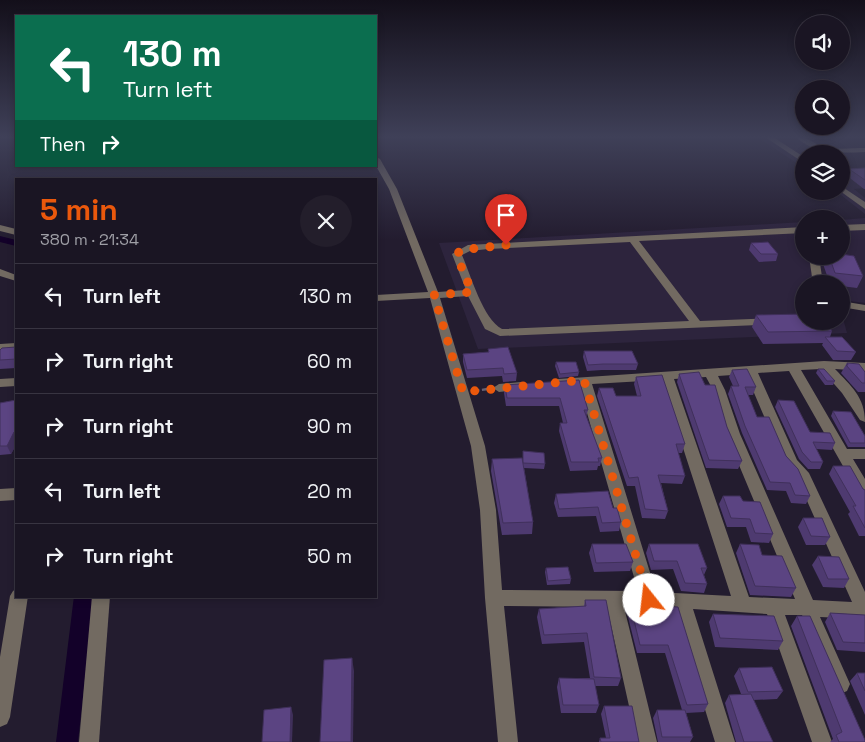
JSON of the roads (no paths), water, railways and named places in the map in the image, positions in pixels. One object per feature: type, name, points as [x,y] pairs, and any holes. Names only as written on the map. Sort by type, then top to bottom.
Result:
[{"type":"street","points":[[383,172],[393,189],[434,295],[478,446],[488,510],[494,598],[508,742]]},
{"type":"street","points":[[850,195],[865,206]]},
{"type":"street","points":[[850,228],[865,227]]},
{"type":"street","points":[[0,228],[15,232]]},
{"type":"street","points":[[795,230],[488,246],[461,250],[457,254],[489,328],[500,333],[795,320]]},
{"type":"street","points":[[632,238],[697,325]]},
{"type":"street","points":[[0,272],[15,278]]},
{"type":"street","points":[[377,298],[472,292]]},
{"type":"street","points":[[850,306],[865,308]]},
{"type":"street","points":[[0,348],[15,347]]},
{"type":"street","points":[[500,388],[666,375],[824,366],[865,367]]},
{"type":"street","points":[[824,366],[847,390],[865,418]]},
{"type":"street","points":[[794,368],[865,492]]},
{"type":"street","points":[[494,598],[681,601],[865,611],[802,473],[791,463],[751,371]]},
{"type":"street","points":[[710,373],[719,390],[733,434],[845,697]]},
{"type":"street","points":[[666,375],[743,604]]},
{"type":"street","points":[[584,380],[649,600]]},
{"type":"street","points":[[0,383],[15,382]]},
{"type":"street","points":[[844,454],[865,454]]},
{"type":"street","points":[[0,495],[15,494]]},
{"type":"street","points":[[0,716],[19,598]]},
{"type":"street","points":[[89,742],[101,598]]},
{"type":"street","points":[[614,600],[647,742]]},
{"type":"street","points":[[681,601],[725,742]]},
{"type":"street","points":[[772,605],[822,742]]},
{"type":"waterway","points":[[0,239],[15,243]]},
{"type":"waterway","points":[[67,742],[84,598]]}]
